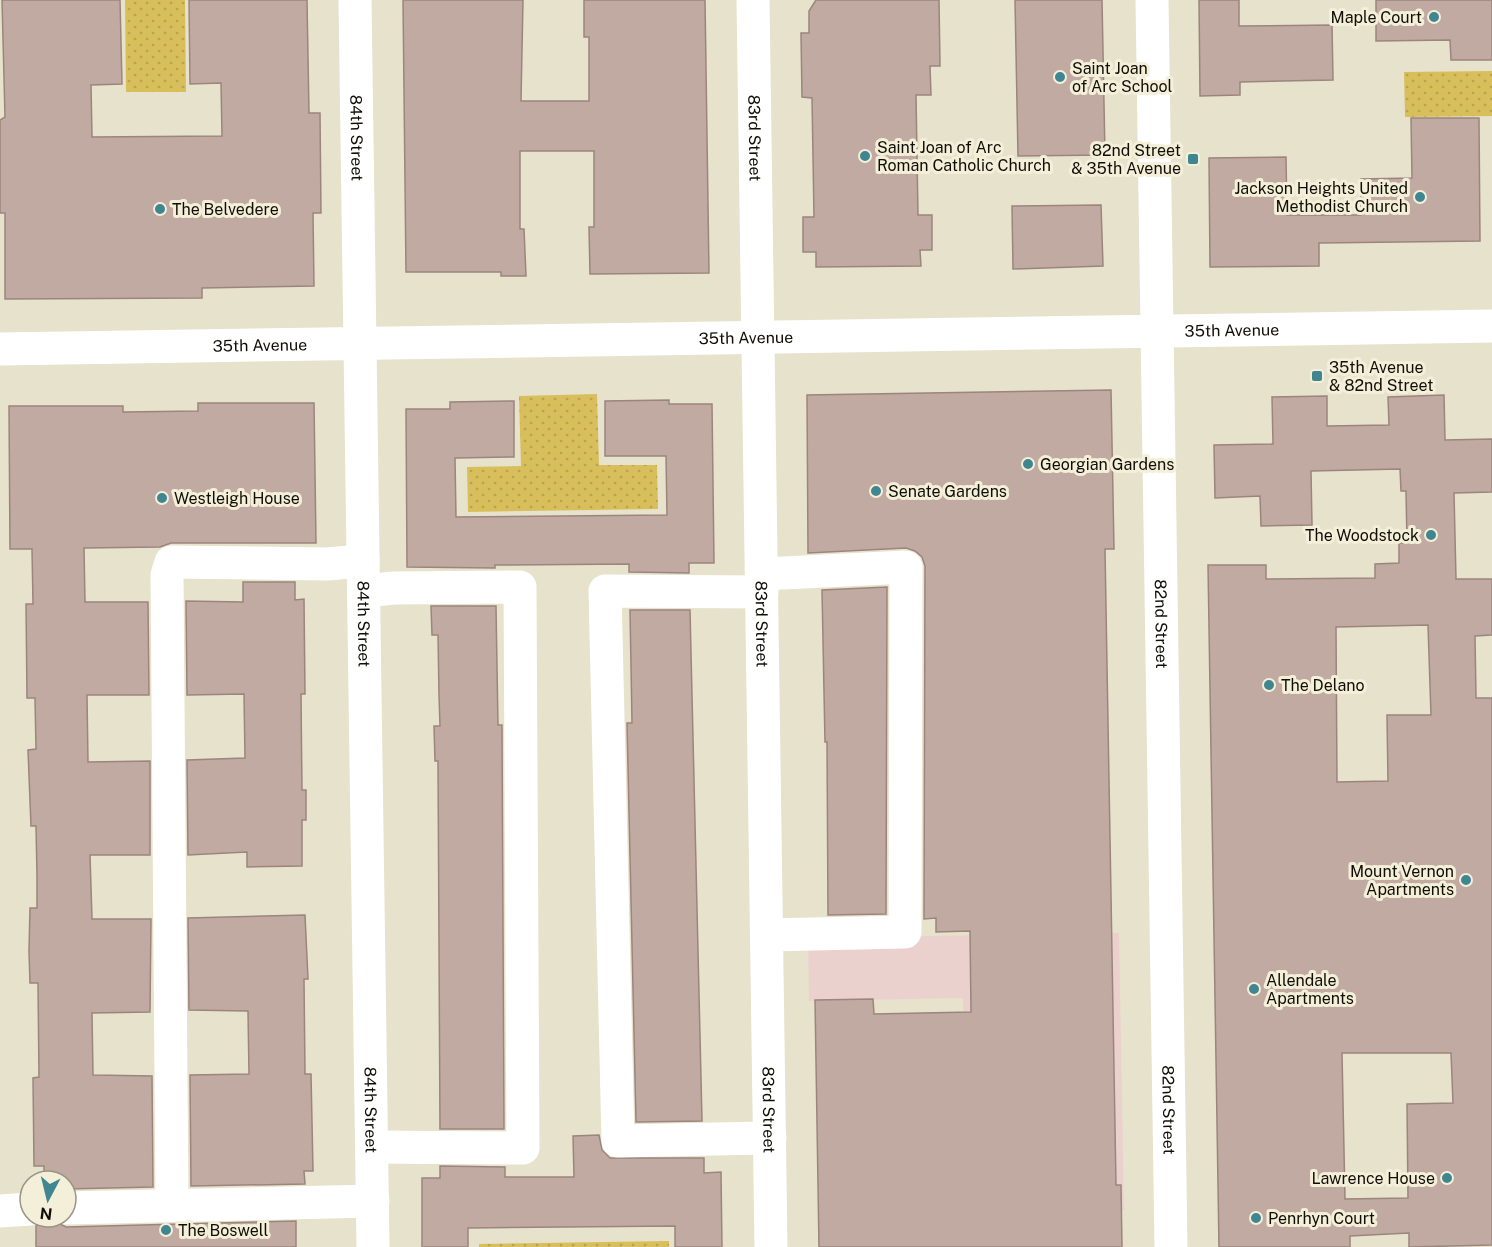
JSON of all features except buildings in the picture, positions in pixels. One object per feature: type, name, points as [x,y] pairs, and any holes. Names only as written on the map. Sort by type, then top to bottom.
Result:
[{"type":"street","name":"84th Street","points":[[355,0],[373,1247]]},
{"type":"street","name":"83rd Street","points":[[753,0],[771,1247]]},
{"type":"street","name":"82nd Street","points":[[1152,0],[1171,1247]]},
{"type":"street","name":"35th Avenue","points":[[0,349],[1492,326]]},
{"type":"street","points":[[172,1205],[167,575],[171,562],[327,564],[394,588],[520,587],[523,1148],[372,1148]]},
{"type":"street","points":[[767,936],[905,932],[906,567],[762,583],[604,591],[618,1141],[770,1138]]},
{"type":"street","points":[[78,1208],[373,1201]]},
{"type":"street","points":[[0,1211],[18,1210]]},
{"type":"shaded area","points":[[125,0],[185,0],[186,92],[126,92]]},
{"type":"shaded area","points":[[1492,71],[1492,116],[1405,117],[1404,72]]},
{"type":"shaded area","points":[[597,394],[599,465],[657,465],[658,509],[468,512],[467,467],[521,466],[519,396]]},
{"type":"shaded area","points":[[1119,933],[1124,1210],[968,1213],[963,998],[809,1001],[808,938]]},
{"type":"shaded area","points":[[669,1241],[669,1247],[479,1247],[479,1244]]},
{"type":"place","name":"Maple Court","points":[[1434,17]]},
{"type":"place","name":"Saint Joan of Arc School","points":[[1060,77]]},
{"type":"place","name":"Saint Joan of Arc Roman Catholic Church","points":[[865,156]]},
{"type":"place","name":"82nd Street & 35th Avenue","points":[[1193,159]]},
{"type":"place","name":"Jackson Heights United Methodist Church","points":[[1420,197]]},
{"type":"place","name":"The Belvedere","points":[[160,209]]},
{"type":"place","name":"35th Avenue & 82nd Street","points":[[1317,376]]},
{"type":"place","name":"Georgian Gardens","points":[[1028,464]]},
{"type":"place","name":"Senate Gardens","points":[[876,491]]},
{"type":"place","name":"Westleigh House","points":[[162,498]]},
{"type":"place","name":"The Woodstock","points":[[1431,535]]},
{"type":"place","name":"The Delano","points":[[1269,685]]},
{"type":"place","name":"Mount Vernon Apartments","points":[[1466,880]]},
{"type":"place","name":"Allendale Apartments","points":[[1254,989]]},
{"type":"place","name":"Lawrence House","points":[[1447,1178]]},
{"type":"place","name":"Penrhyn Court","points":[[1256,1218]]},
{"type":"place","name":"The Boswell","points":[[166,1230]]}]
